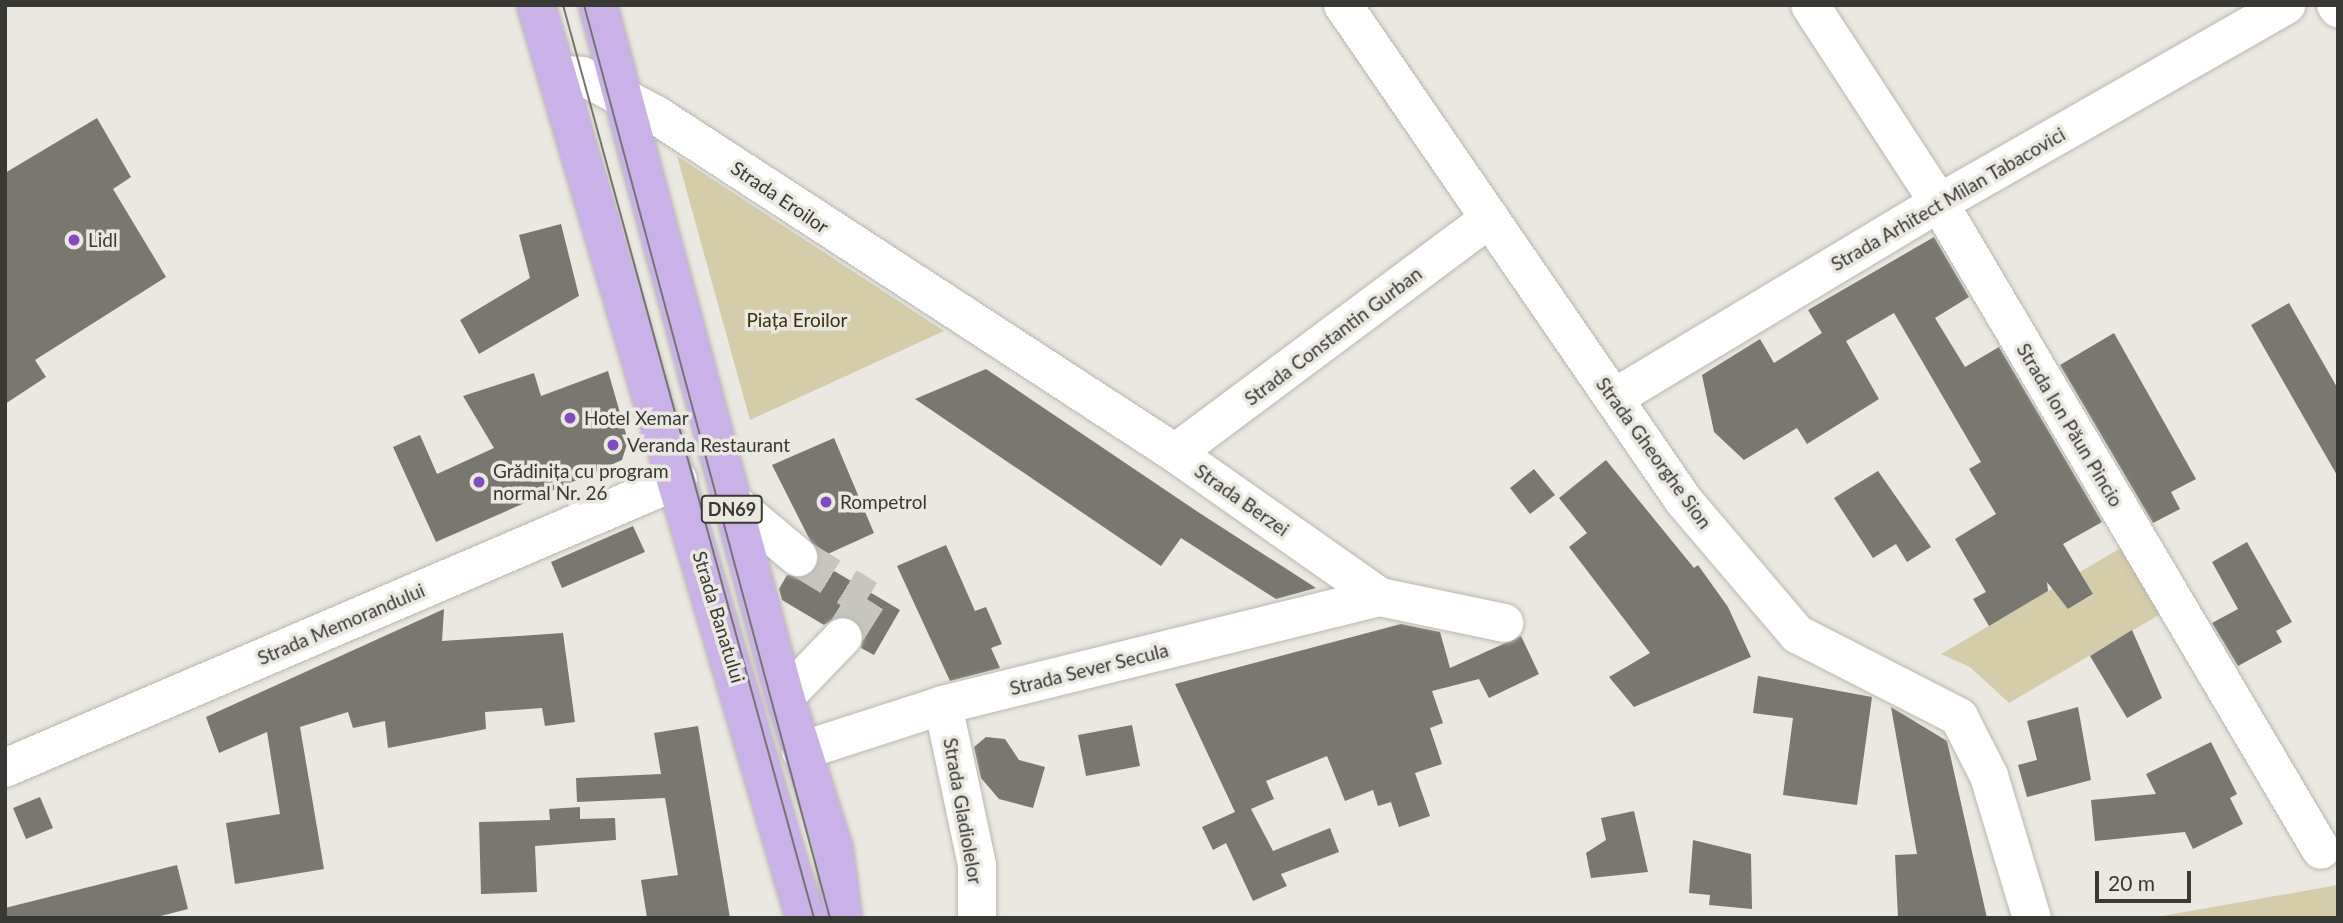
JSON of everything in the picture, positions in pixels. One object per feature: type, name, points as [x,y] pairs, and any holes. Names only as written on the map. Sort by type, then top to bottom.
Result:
[{"type":"main road","name":"DN69","points":[[536,5],[558,75]]},
{"type":"main road","name":"DN69","points":[[598,5],[625,99]]},
{"type":"main road","name":"Strada Banatului","points":[[558,75],[805,918]]},
{"type":"main road","name":"Strada Banatului","points":[[625,99],[730,500],[785,697],[837,862],[843,918]]},
{"type":"street","name":"Strada Gheorghe Sion","points":[[1343,5],[1684,501],[1797,634],[1959,717],[1989,776],[2032,918]]},
{"type":"street","name":"Strada Ion Păun Pincio","points":[[1810,5],[1939,202],[2322,850]]},
{"type":"street","name":"Strada Arhitect Milan Tabacovici","points":[[1614,398],[1939,202],[2286,5]]},
{"type":"street","name":"Strada Eroilor","points":[[558,75],[582,76],[625,99],[995,339]]},
{"type":"street","name":"Strada Constantin Gurban","points":[[1175,453],[1490,218]]},
{"type":"street","name":"Strada Berzei","points":[[995,339],[1175,453],[1380,597],[1504,623]]},
{"type":"street","name":"Strada Memorandului","points":[[5,768],[678,480]]},
{"type":"street","points":[[730,500],[798,558]]},
{"type":"street","name":"Strada Sever Secula","points":[[801,751],[943,705],[1380,597]]},
{"type":"street","points":[[785,697],[844,637]]},
{"type":"street","name":"Strada Gladiolelor","points":[[943,705],[977,865],[977,918]]},
{"type":"green space","name":"Piața Eroilor","points":[[677,156],[944,331],[750,420]]},
{"type":"green space","points":[[2124,546],[2164,612],[2009,703],[1970,667],[1941,654],[2055,587],[2068,609],[2093,595],[2080,572]]},
{"type":"green space","points":[[2338,885],[2338,918],[2151,918]]},
{"type":"building","name":"Lidl","points":[[97,118],[131,177],[113,189],[166,277],[35,360],[46,377],[5,404],[5,173]]},
{"type":"building","points":[[561,224],[579,296],[479,354],[460,320],[530,278],[519,235]]},
{"type":"building","points":[[1934,237],[1969,297],[1935,318],[1965,367],[1999,347],[2102,522],[2063,544],[2093,594],[2068,609],[2047,582],[2048,591],[1989,626],[1973,599],[1986,592],[1955,539],[1996,514],[1969,469],[1981,462],[1894,313],[1846,341],[1879,399],[1807,444],[1797,428],[1744,460],[1714,432],[1702,375],[1760,339],[1774,363],[1822,333],[1808,310]]},
{"type":"building","points":[[2289,303],[2338,389],[2338,477],[2251,325]]},
{"type":"building","points":[[2114,333],[2196,479],[2171,492],[2180,509],[2153,523],[2060,365]]},
{"type":"building","points":[[986,369],[1316,588],[1276,599],[1181,538],[1161,566],[915,399]]},
{"type":"building","points":[[608,371],[628,441],[622,460],[436,542],[393,447],[420,435],[437,474],[494,448],[463,396],[534,373],[541,396]]},
{"type":"building","points":[[834,438],[874,533],[819,558],[772,465]]},
{"type":"building","points":[[1606,460],[1694,568],[1698,565],[1728,607],[1751,657],[1634,707],[1609,677],[1650,653],[1569,547],[1587,533],[1559,498]]},
{"type":"building","points":[[1534,469],[1555,495],[1530,514],[1510,488]]},
{"type":"building","points":[[1878,471],[1931,547],[1907,562],[1896,544],[1873,558],[1834,498]]},
{"type":"building","points":[[633,526],[645,552],[562,588],[551,562]]},
{"type":"building","points":[[2247,542],[2292,622],[2276,631],[2282,642],[2238,666],[2212,623],[2238,609],[2212,562]]},
{"type":"building","points":[[946,545],[975,611],[986,607],[1002,644],[991,648],[1000,668],[950,681],[897,566]]},
{"type":"building","points":[[819,562],[900,610],[874,655],[861,648],[864,632],[858,621],[838,616],[824,625],[782,600],[779,589],[787,575],[806,577]]},
{"type":"building","points":[[444,609],[442,641],[563,633],[575,722],[545,726],[542,708],[485,712],[486,729],[388,748],[385,721],[353,728],[348,712],[300,727],[324,869],[235,884],[226,823],[280,814],[267,732],[219,753],[206,717]]},
{"type":"building","points":[[1401,624],[1440,632],[1450,668],[1521,636],[1539,674],[1489,698],[1479,679],[1432,691],[1443,723],[1430,728],[1442,764],[1415,773],[1430,816],[1399,827],[1391,802],[1378,806],[1373,790],[1345,801],[1327,756],[1266,781],[1274,799],[1251,809],[1273,851],[1330,828],[1339,852],[1281,874],[1287,886],[1253,901],[1226,843],[1213,850],[1202,827],[1235,812],[1175,684]]},
{"type":"building","points":[[2132,630],[2162,698],[2127,718],[2090,656]]},
{"type":"building","points":[[1758,676],[1872,697],[1857,805],[1783,795],[1793,718],[1753,713]]},
{"type":"building","points":[[1891,707],[1947,741],[1987,918],[1898,918],[1895,855],[1917,854]]},
{"type":"building","points":[[2078,707],[2091,780],[2027,797],[2018,765],[2037,760],[2027,721]]},
{"type":"building","points":[[1132,725],[1140,766],[1086,776],[1078,735]]},
{"type":"building","points":[[698,726],[730,918],[647,918],[641,880],[678,875],[665,798],[577,802],[576,778],[661,774],[654,733]]},
{"type":"building","points":[[986,737],[1005,739],[1019,760],[1045,767],[1033,808],[999,799],[981,778],[974,747]]},
{"type":"building","points":[[2211,742],[2237,794],[2230,798],[2243,824],[2193,849],[2185,832],[2095,841],[2091,800],[2156,794],[2146,774]]},
{"type":"building","points":[[40,797],[53,828],[26,839],[13,808]]},
{"type":"building","points":[[580,807],[580,819],[615,818],[616,840],[535,846],[537,892],[481,894],[479,822],[550,820],[549,809]]},
{"type":"building","points":[[1634,811],[1648,872],[1591,878],[1586,853],[1606,840],[1601,818]]},
{"type":"building","points":[[1693,840],[1751,854],[1752,909],[1709,905],[1710,895],[1689,893]]},
{"type":"building","points":[[177,865],[188,909],[153,918],[5,918],[5,908]]},
{"type":"tunnel","points":[[798,557],[867,599],[843,637]]},
{"type":"tram line","points":[[563,5],[814,918]]},
{"type":"tram line","points":[[584,5],[830,918]]},
{"type":"place","name":"Lidl","points":[[74,240]]},
{"type":"place","name":"Hotel Xemar","points":[[570,418]]},
{"type":"place","name":"Veranda Restaurant","points":[[613,445]]},
{"type":"place","name":"Grădinița cu program normal Nr. 26","points":[[479,482]]},
{"type":"place","name":"Rompetrol","points":[[826,502]]}]
